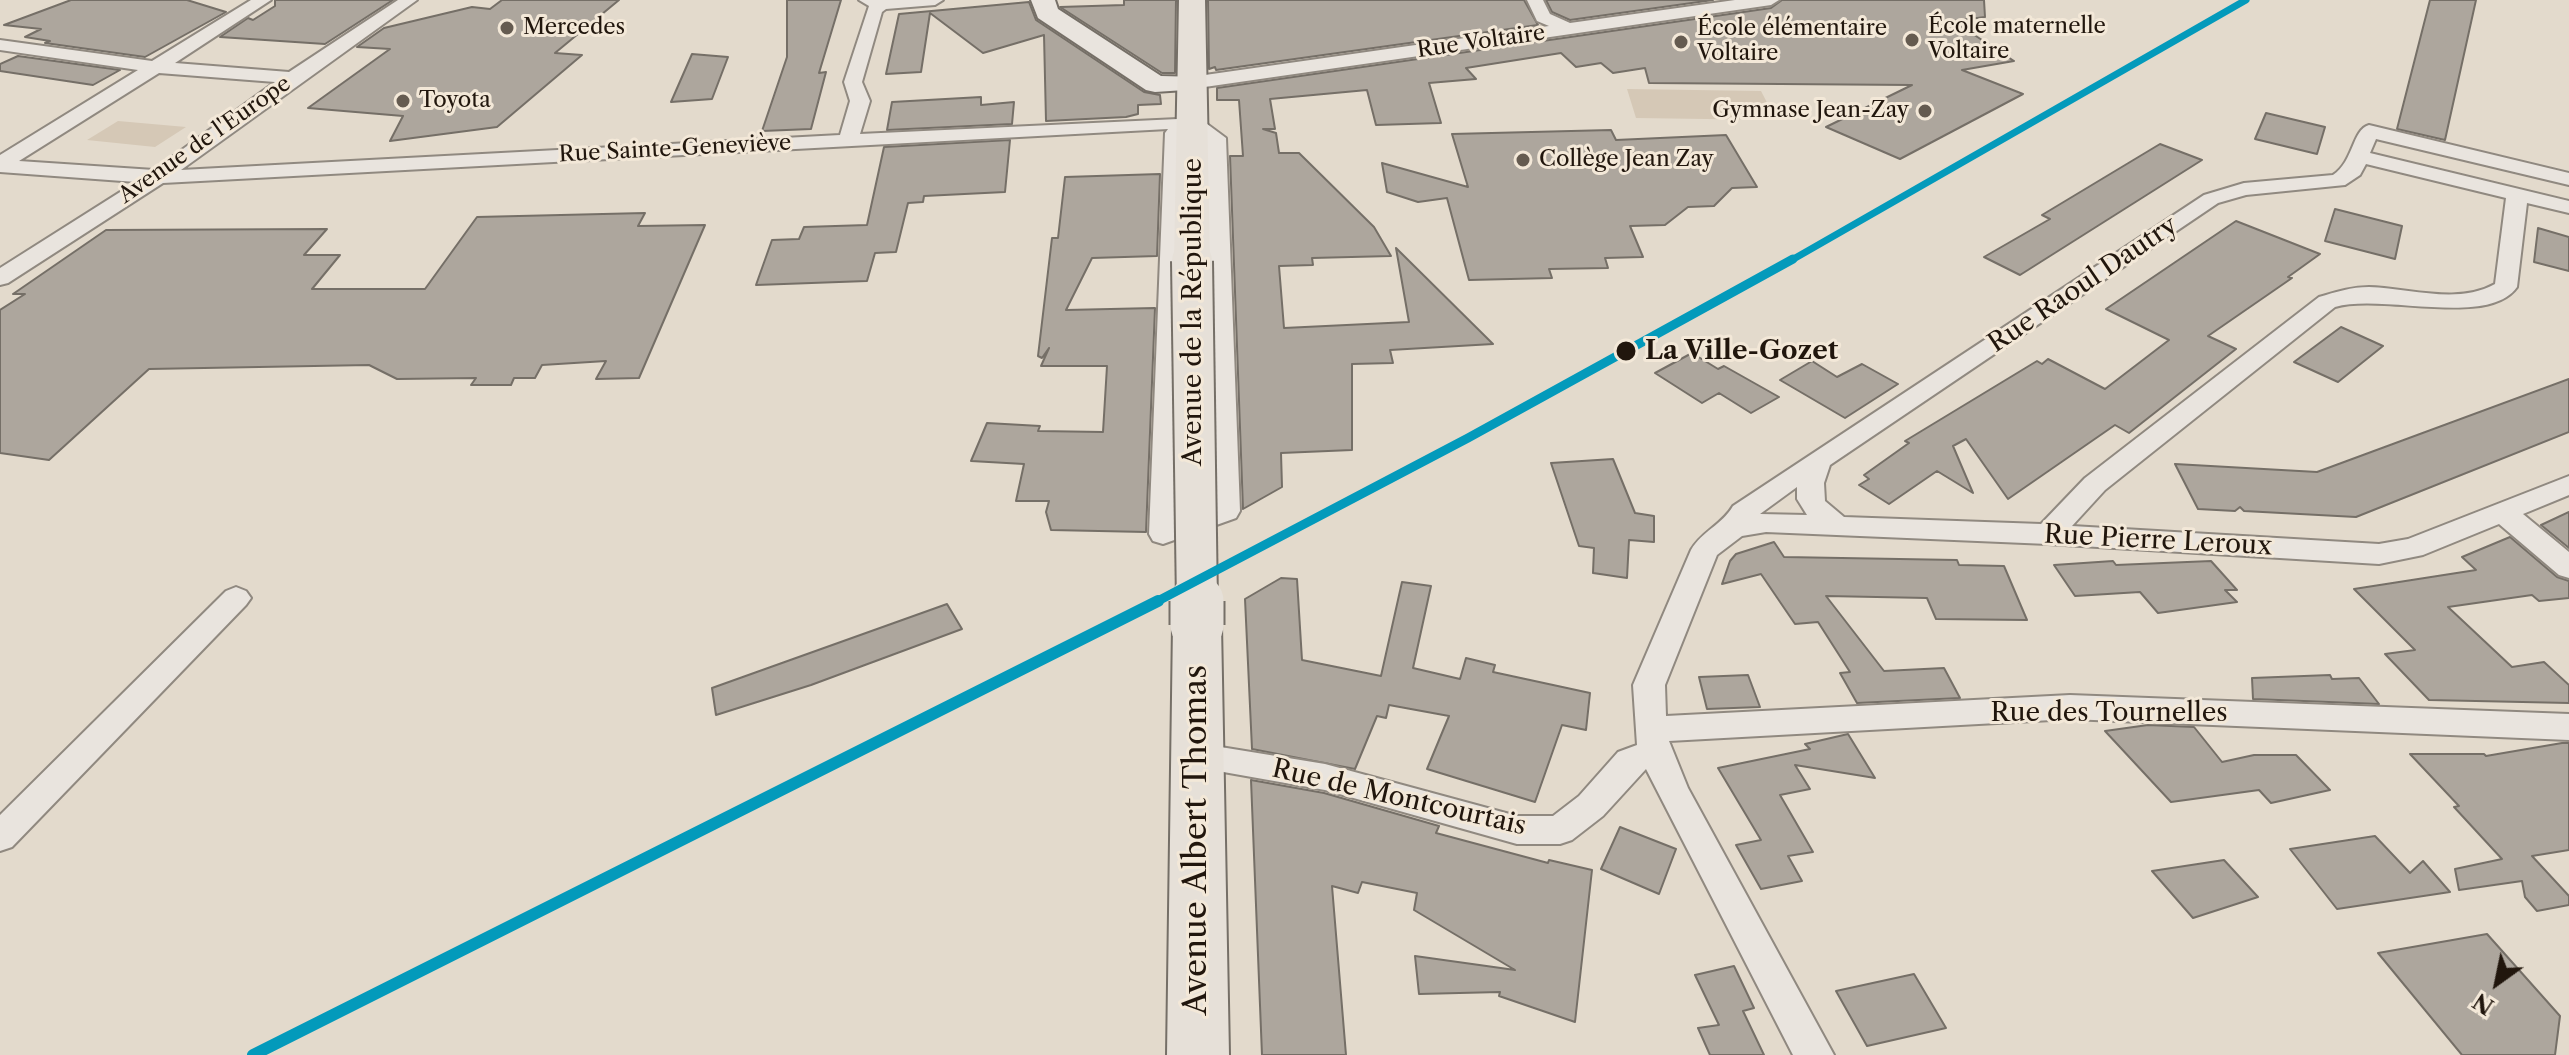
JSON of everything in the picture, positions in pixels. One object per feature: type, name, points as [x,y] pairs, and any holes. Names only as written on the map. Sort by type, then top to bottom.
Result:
[{"type":"main road","points":[[1043,0],[1047,13],[1155,84],[1191,83]]},
{"type":"main road","name":"Avenue de la République","points":[[1192,0],[1197,625]]},
{"type":"main road","name":"Avenue Albert Thomas","points":[[1197,625],[1198,1055]]},
{"type":"street","points":[[226,0],[257,4]]},
{"type":"street","name":"Avenue de l'Europe","points":[[0,278],[158,177],[293,78],[409,0]]},
{"type":"street","points":[[848,140],[860,101],[853,87],[855,72],[874,2],[935,0]]},
{"type":"street","points":[[1535,0],[1543,17],[1570,30]]},
{"type":"street","name":"Rue Voltaire","points":[[1191,83],[1771,0]]},
{"type":"street","points":[[0,165],[257,4]]},
{"type":"street","points":[[0,45],[155,67],[293,78]]},
{"type":"street","points":[[1192,122],[1216,138],[1226,511],[1163,534],[1175,133],[1192,122]]},
{"type":"street","name":"Rue Sainte-Geneviève","points":[[0,165],[158,177],[1192,122]]},
{"type":"street","points":[[2569,179],[2369,131],[2361,157],[2569,207]]},
{"type":"street","name":"Rue Raoul Dautry","points":[[1735,526],[1743,513],[1818,461],[2211,199],[2244,189],[2338,181],[2353,171],[2361,157]]},
{"type":"street","points":[[2048,534],[2095,484],[2327,302],[2352,295],[2472,300],[2494,297],[2506,287],[2517,195]]},
{"type":"street","points":[[1818,461],[1808,496],[1816,511],[1838,526]]},
{"type":"street","name":"Rue Pierre Leroux","points":[[1735,526],[1766,523],[2048,534],[2379,554],[2413,548],[2569,485]]},
{"type":"street","points":[[2503,512],[2569,568]]},
{"type":"street","points":[[1735,526],[1719,535],[1705,550],[1649,685],[1652,740],[1814,1055]]},
{"type":"street","points":[[0,837],[236,598]]},
{"type":"street","name":"Rue des Tournelles","points":[[1652,740],[2070,707],[2569,727]]},
{"type":"street","name":"Rue de Montcourtais","points":[[1196,756],[1325,777],[1517,830],[1560,830],[1591,806],[1652,740]]},
{"type":"shaded area","points":[[1627,89],[1761,91],[1776,120],[1636,118]]},
{"type":"shaded area","points":[[118,121],[186,127],[155,147],[87,140]]},
{"type":"building","points":[[71,0],[187,0],[226,12],[145,57],[45,43],[50,41],[25,37],[41,29],[4,25]]},
{"type":"building","points":[[275,0],[393,0],[325,44],[220,37],[248,18],[253,20],[275,6]]},
{"type":"building","points":[[502,0],[619,0],[555,53],[582,55],[497,127],[390,141],[403,116],[308,108],[390,49],[357,47],[384,28],[472,7],[490,9]]},
{"type":"building","points":[[787,0],[841,0],[819,73],[826,72],[811,129],[762,131],[787,57]]},
{"type":"building","points":[[1124,0],[1176,0],[1175,73],[1162,73],[1060,7],[1124,5]]},
{"type":"building","points":[[1208,0],[1524,0],[1538,25],[1216,70],[1215,67],[1209,69]]},
{"type":"building","points":[[1546,0],[1713,0],[1570,20],[1552,12]]},
{"type":"building","points":[[1782,0],[1984,0],[1985,17],[1953,21],[2014,61],[1962,70],[2023,94],[1900,159],[1826,127],[1912,85],[1649,83],[1645,68],[1613,73],[1601,63],[1576,67],[1561,53],[1466,68],[1476,79],[1429,83],[1441,123],[1376,125],[1367,90],[1270,99],[1275,129],[1263,129],[1276,133],[1279,153],[1299,153],[1374,227],[1391,256],[1312,258],[1313,265],[1279,266],[1284,328],[1409,322],[1396,248],[1493,344],[1390,350],[1393,363],[1352,364],[1352,450],[1281,453],[1282,487],[1243,509],[1230,156],[1243,156],[1239,100],[1217,100],[1217,88],[1771,8]]},
{"type":"building","points":[[2430,0],[2476,0],[2445,140],[2397,129]]},
{"type":"building","points":[[1029,2],[1036,20],[1144,92],[1160,95],[1161,104],[1138,105],[1138,114],[1126,117],[1046,121],[1044,35],[983,53],[930,13],[921,72],[886,74],[899,14]]},
{"type":"building","points":[[692,54],[728,57],[712,99],[671,102]]},
{"type":"building","points":[[18,56],[120,70],[93,85],[0,71],[0,64]]},
{"type":"building","points":[[981,97],[981,105],[1014,102],[1012,124],[887,130],[892,102]]},
{"type":"building","points":[[2266,113],[2325,127],[2317,154],[2255,139]]},
{"type":"building","points":[[1611,130],[1616,140],[1726,135],[1757,187],[1732,188],[1714,206],[1688,207],[1665,225],[1630,226],[1643,257],[1605,258],[1608,268],[1549,269],[1552,278],[1469,280],[1447,198],[1418,202],[1387,192],[1382,163],[1468,187],[1452,134]]},
{"type":"building","points":[[1010,140],[1005,192],[924,196],[923,202],[908,203],[896,252],[875,253],[867,281],[756,285],[772,240],[799,239],[804,227],[867,225],[884,147]]},
{"type":"building","points":[[2160,144],[2202,160],[2020,275],[1984,257],[2050,219],[2042,215]]},
{"type":"building","points":[[1160,174],[1157,256],[1092,258],[1066,310],[1155,308],[1146,532],[1051,530],[1046,512],[1049,501],[1016,501],[1024,464],[971,461],[987,423],[1040,426],[1038,431],[1103,432],[1107,366],[1041,366],[1049,348],[1042,358],[1038,356],[1052,238],[1058,238],[1065,177]]},
{"type":"building","points":[[2335,209],[2402,226],[2395,259],[2325,241]]},
{"type":"building","points":[[645,213],[638,226],[705,225],[639,378],[596,379],[606,361],[542,365],[535,378],[514,378],[511,385],[471,385],[476,378],[397,379],[369,365],[149,369],[49,460],[0,453],[0,310],[25,294],[13,294],[106,230],[327,229],[304,255],[340,255],[312,289],[425,289],[477,217]]},
{"type":"building","points":[[2236,221],[2320,254],[2288,277],[2292,278],[2208,336],[2236,349],[2129,433],[2115,425],[2008,499],[1966,439],[1953,446],[1973,493],[1937,471],[1889,504],[1859,485],[1869,479],[1864,475],[1909,443],[1905,441],[2037,361],[2042,364],[2048,359],[2105,389],[2169,340],[2106,309]]},
{"type":"building","points":[[2538,228],[2569,237],[2569,271],[2534,262]]},
{"type":"building","points":[[2341,327],[2383,346],[2338,382],[2294,362]]},
{"type":"building","points":[[1692,353],[1718,369],[1724,366],[1779,397],[1751,413],[1719,393],[1702,403],[1655,373]]},
{"type":"building","points":[[1812,361],[1837,377],[1862,364],[1898,384],[1845,418],[1780,380]]},
{"type":"building","points":[[2569,379],[2569,432],[2356,517],[2244,511],[2240,507],[2235,511],[2198,509],[2175,464],[2317,472]]},
{"type":"building","points":[[1613,459],[1635,513],[1654,516],[1654,542],[1629,540],[1627,578],[1593,573],[1594,548],[1579,546],[1551,463]]},
{"type":"building","points":[[2569,512],[2569,548],[2541,525]]},
{"type":"building","points":[[2510,537],[2557,577],[2569,581],[2569,598],[2539,601],[2532,595],[2448,607],[2512,667],[2544,662],[2569,685],[2569,703],[2429,700],[2385,654],[2415,650],[2354,589],[2476,570],[2462,557]]},
{"type":"building","points":[[1774,542],[1784,557],[1957,560],[1959,565],[2004,566],[2027,620],[1936,619],[1927,598],[1826,596],[1884,671],[1944,668],[1960,698],[1857,703],[1840,673],[1850,672],[1818,622],[1795,624],[1761,574],[1722,584],[1730,561],[1736,554]]},
{"type":"building","points":[[2113,561],[2116,565],[2211,561],[2237,590],[2225,590],[2237,602],[2158,613],[2140,592],[2075,596],[2054,565]]},
{"type":"building","points":[[1281,578],[1297,579],[1302,660],[1381,676],[1402,582],[1431,586],[1413,668],[1460,679],[1466,658],[1495,665],[1493,672],[1590,693],[1586,730],[1562,725],[1535,802],[1427,769],[1449,716],[1389,705],[1386,718],[1377,716],[1355,769],[1252,749],[1245,599]]},
{"type":"building","points":[[947,604],[962,629],[811,685],[716,715],[712,688]]},
{"type":"building","points":[[1748,675],[1760,707],[1707,709],[1699,677]]},
{"type":"building","points":[[2330,675],[2332,679],[2359,678],[2379,704],[2253,699],[2252,678]]},
{"type":"building","points":[[2148,725],[2194,727],[2222,762],[2254,755],[2296,755],[2330,790],[2271,803],[2259,790],[2171,802],[2105,731]]},
{"type":"building","points":[[1848,734],[1875,778],[1795,765],[1810,789],[1780,795],[1813,852],[1788,856],[1802,881],[1761,889],[1736,845],[1761,840],[1718,768],[1810,749],[1805,744]]},
{"type":"building","points":[[2569,743],[2569,850],[2532,856],[2569,896],[2569,905],[2537,911],[2525,897],[2522,881],[2459,890],[2455,869],[2502,859],[2454,807],[2459,806],[2410,754],[2486,756]]},
{"type":"building","points":[[1251,780],[1324,793],[1439,826],[1436,833],[1548,863],[1549,860],[1592,870],[1575,1022],[1499,996],[1500,992],[1419,994],[1415,956],[1515,970],[1414,910],[1417,893],[1362,882],[1358,893],[1332,886],[1346,1055],[1262,1055]]},
{"type":"building","points":[[1620,827],[1676,849],[1659,894],[1601,869]]},
{"type":"building","points":[[2375,836],[2410,873],[2423,861],[2450,892],[2337,909],[2290,849]]},
{"type":"building","points":[[2224,860],[2258,897],[2193,918],[2152,871]]},
{"type":"building","points":[[2487,934],[2560,1016],[2555,1055],[2462,1055],[2378,953]]},
{"type":"building","points":[[1734,966],[1754,1008],[1743,1011],[1764,1055],[1710,1055],[1698,1028],[1719,1025],[1695,975]]},
{"type":"building","points":[[1914,974],[1946,1028],[1867,1046],[1836,991]]},
{"type":"transit line","points":[[253,1055],[968,699],[1337,508],[1729,294],[2246,0]]},
{"type":"place","name":"Mercedes","points":[[507,28]]},
{"type":"place","name":"École maternelle Voltaire","points":[[1912,40]]},
{"type":"place","name":"École élémentaire Voltaire","points":[[1681,42]]},
{"type":"place","name":"Toyota","points":[[403,101]]},
{"type":"place","name":"Gymnase Jean-Zay","points":[[1925,111]]},
{"type":"place","name":"Collège Jean Zay","points":[[1523,160]]},
{"type":"place","name":"La Ville-Gozet","points":[[1626,351]]}]
